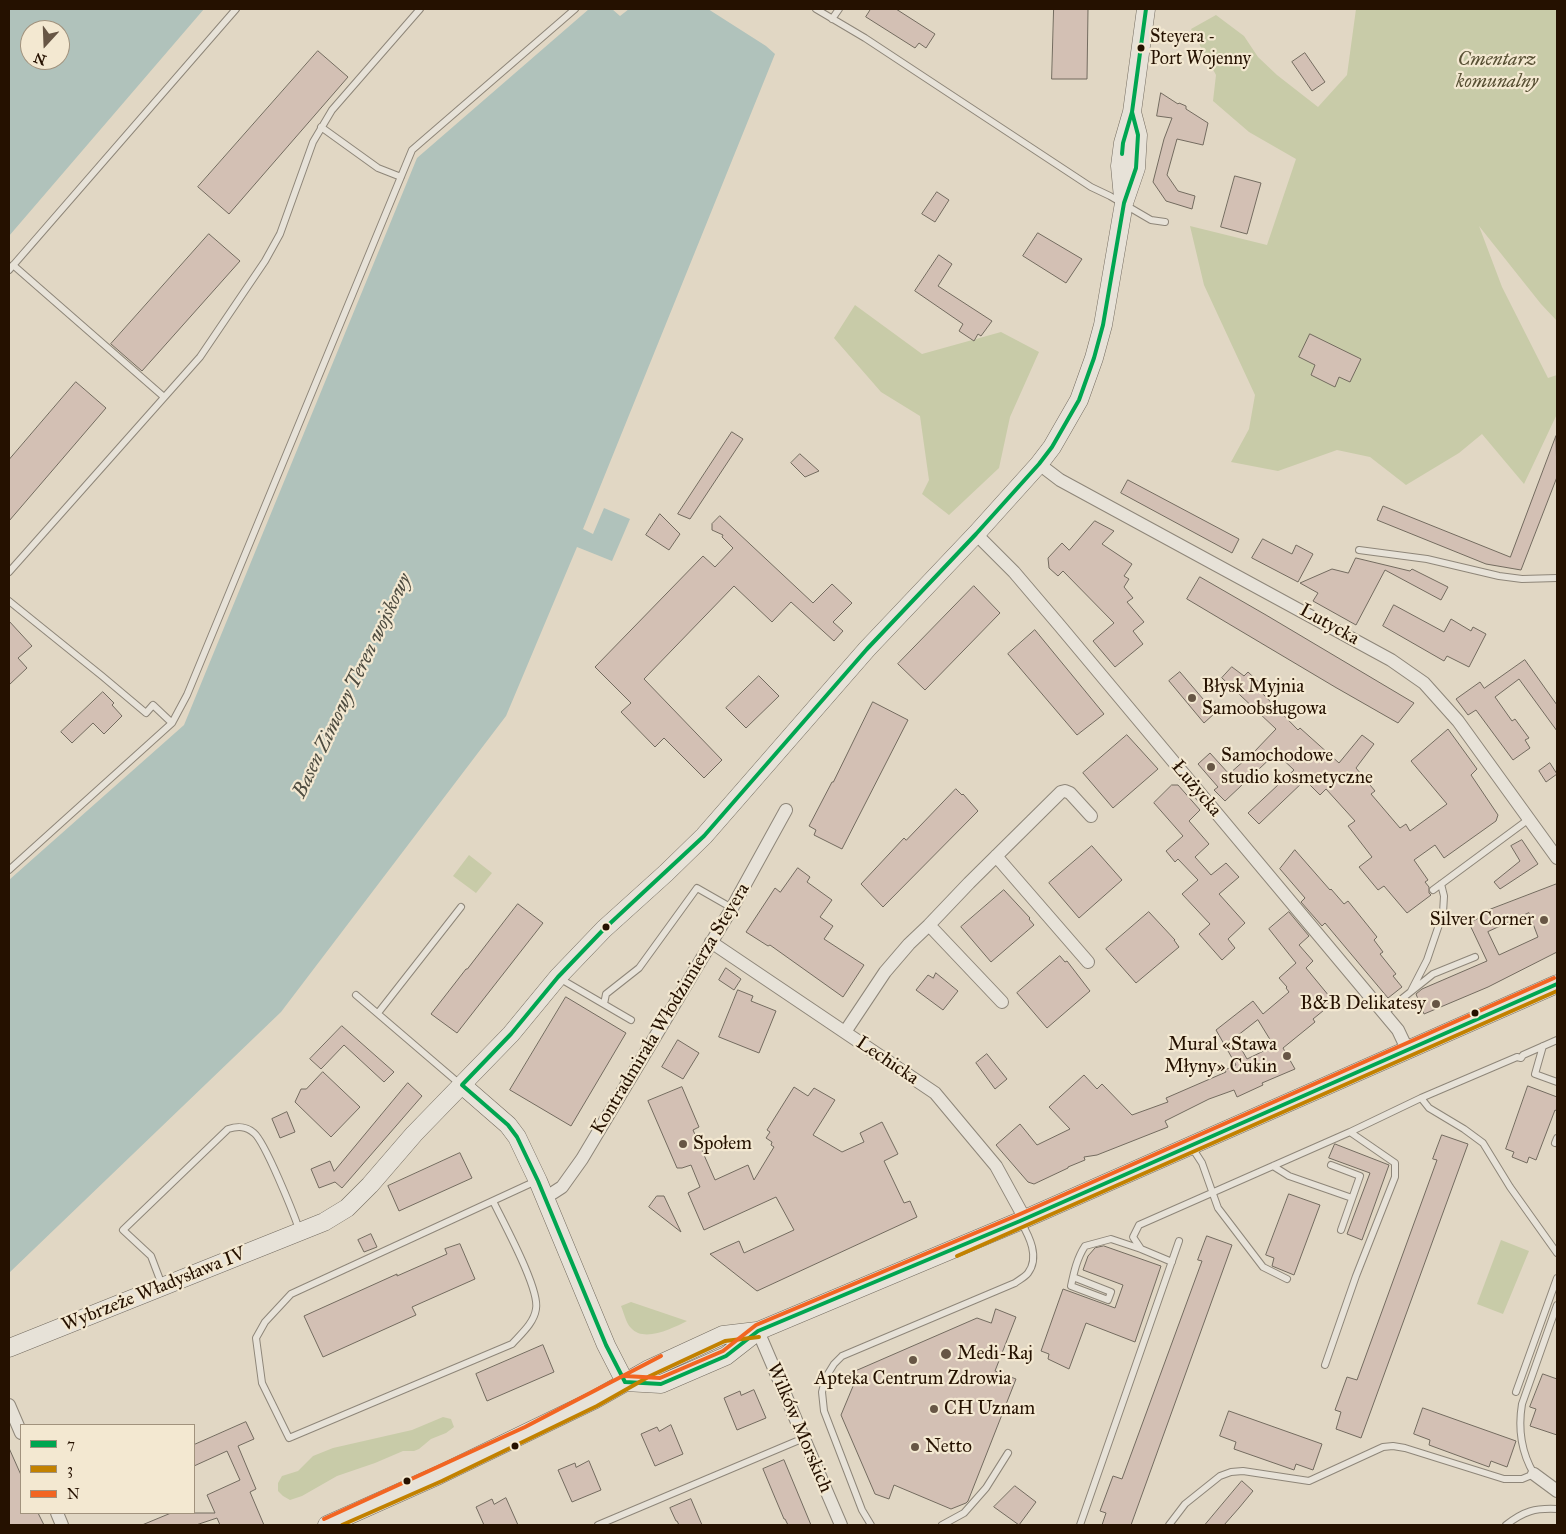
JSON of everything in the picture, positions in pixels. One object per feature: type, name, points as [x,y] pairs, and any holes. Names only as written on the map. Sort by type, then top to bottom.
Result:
[{"type":"street","points":[[625,1382],[606,1345],[523,1149],[508,1126],[462,1085],[511,1034],[558,977],[620,914],[704,836],[867,649],[976,534],[1039,464],[1064,427],[1079,400],[1090,370],[1102,325],[1124,203],[1120,166],[1123,142],[1132,112],[1146,9]]},
{"type":"street","name":"Lutycka","points":[[1039,464],[1060,480],[1391,660],[1424,683],[1458,722],[1557,858]]},
{"type":"street","name":"Łużycka","points":[[976,534],[1014,572],[1384,1013],[1398,1030],[1407,1049]]},
{"type":"street","points":[[845,1032],[885,972],[908,944],[1060,792],[1070,793],[1091,816]]},
{"type":"street","name":"Kontradmirała Włodzimierza Steyera","points":[[545,1198],[562,1187],[582,1159],[732,908],[786,810]]},
{"type":"street","points":[[996,856],[1088,962]]},
{"type":"street","points":[[929,925],[1002,1002]]},
{"type":"street","name":"Lechicka","points":[[711,942],[935,1093],[996,1166],[1022,1220]]},
{"type":"street","points":[[327,1525],[439,1475],[594,1400],[625,1382],[661,1384],[726,1356],[758,1331],[1022,1220],[1557,984]]},
{"type":"street","name":"Wybrzeże Władysława IV","points":[[9,1348],[324,1222],[347,1208],[462,1085]]},
{"type":"street","name":"Wilków Morskich","points":[[758,1331],[841,1525]]},
{"type":"street","points":[[9,1405],[20,1431]]},
{"type":"street","points":[[1534,1474],[1557,1491]]},
{"type":"lane","points":[[164,397],[11,268],[236,9]]},
{"type":"lane","points":[[9,572],[200,356],[265,261],[280,234],[313,142],[321,127],[332,110],[420,9]]},
{"type":"lane","points":[[9,870],[172,723],[187,695],[412,150],[575,9]]},
{"type":"lane","points":[[816,9],[864,38],[1076,178],[1152,220],[1165,222]]},
{"type":"lane","points":[[832,19],[839,9]]},
{"type":"lane","points":[[321,127],[378,168],[401,177]]},
{"type":"lane","points":[[1359,550],[1427,559],[1499,576],[1522,579],[1557,578]]},
{"type":"lane","points":[[9,601],[146,713],[153,705],[172,723]]},
{"type":"lane","points":[[1433,890],[1529,819]]},
{"type":"lane","points":[[1411,991],[1427,960],[1443,913],[1444,896],[1441,884]]},
{"type":"lane","points":[[604,1004],[606,994],[639,968],[697,888],[732,908]]},
{"type":"lane","points":[[378,1013],[461,907]]},
{"type":"lane","points":[[1384,1013],[1433,974],[1476,957]]},
{"type":"lane","points":[[558,977],[631,1020]]},
{"type":"lane","points":[[356,995],[462,1085]]},
{"type":"lane","points":[[1141,1249],[1133,1237],[1139,1225],[1350,1132],[1421,1098],[1517,1057],[1521,1058],[1523,1055],[1557,1040]]},
{"type":"lane","points":[[1543,1046],[1535,1074],[1557,1082]]},
{"type":"lane","points":[[1421,1098],[1429,1108],[1483,1143],[1510,1187],[1557,1253]]},
{"type":"lane","points":[[163,1286],[151,1256],[123,1230],[228,1129],[236,1126],[246,1128],[260,1139],[300,1232]]},
{"type":"lane","points":[[1325,1365],[1356,1276],[1395,1176],[1395,1163],[1350,1132]]},
{"type":"lane","points":[[1191,1145],[1202,1164],[1218,1208],[1263,1267],[1287,1279]]},
{"type":"lane","points":[[1331,1165],[1360,1176],[1341,1230]]},
{"type":"lane","points":[[1272,1166],[1289,1176],[1352,1198]]},
{"type":"lane","points":[[493,1201],[534,1287],[536,1309],[527,1328],[512,1344],[289,1438],[262,1384],[256,1338],[265,1322],[291,1294],[493,1201],[538,1181]]},
{"type":"lane","points":[[871,1525],[862,1510],[824,1411],[822,1392],[826,1377],[834,1364],[842,1356],[1016,1283],[1028,1272],[1034,1260],[1031,1240],[1022,1220]]},
{"type":"lane","points":[[1073,1277],[1111,1292],[1108,1300],[1070,1286],[1079,1255],[1085,1246],[1111,1239],[1172,1262]]},
{"type":"lane","points":[[1080,1525],[1179,1241]]},
{"type":"lane","points":[[1516,1392],[1557,1278]]},
{"type":"lane","points":[[1169,1525],[1185,1504],[1220,1476],[1231,1472],[1243,1471],[1309,1481],[1383,1447],[1405,1448],[1504,1479],[1522,1479],[1534,1474],[1522,1445],[1520,1417],[1522,1404],[1557,1305]]},
{"type":"lane","points":[[598,1525],[804,1438]]},
{"type":"lane","points":[[942,1525],[964,1513],[986,1488],[1008,1453]]},
{"type":"lane","points":[[1506,1525],[1535,1509],[1557,1509]]},
{"type":"green space","name":"Cmentarz komunalny","points":[[1356,9],[1557,9],[1557,321],[1541,304],[1479,226],[1502,287],[1548,378],[1557,375],[1557,414],[1524,484],[1482,434],[1459,453],[1406,485],[1370,457],[1337,450],[1278,471],[1231,462],[1249,429],[1255,395],[1204,285],[1190,226],[1267,245],[1296,159],[1249,132],[1213,101],[1216,75],[1191,29],[1216,15],[1244,36],[1258,57],[1277,75],[1318,107],[1347,75]]},
{"type":"green space","points":[[855,305],[922,354],[1001,332],[1039,352],[1010,417],[999,468],[949,515],[922,494],[929,480],[920,416],[881,392],[834,338]]},
{"type":"green space","points":[[469,855],[492,873],[476,893],[453,876]]},
{"type":"green space","points":[[1501,1240],[1529,1251],[1503,1314],[1477,1304]]},
{"type":"green space","points":[[631,1302],[687,1321],[659,1333],[643,1334],[637,1332],[631,1328],[621,1306]]},
{"type":"green space","points":[[443,1417],[451,1419],[454,1427],[446,1433],[431,1439],[419,1449],[403,1451],[337,1476],[302,1496],[290,1500],[278,1491],[278,1483],[282,1476],[298,1471],[313,1456],[333,1448],[412,1430]]},
{"type":"water","points":[[9,9],[204,9],[9,236]]},
{"type":"water","name":"Basen Zimowy Teren wojskowy","points":[[589,9],[612,9],[620,16],[629,9],[708,9],[766,46],[775,54],[583,529],[593,534],[604,508],[630,519],[612,561],[577,547],[506,716],[281,1012],[9,1273],[9,880],[184,725],[417,158]]},
{"type":"building","points":[[871,9],[896,9],[935,34],[926,48],[919,43],[915,48],[866,17]]},
{"type":"building","points":[[1054,9],[1088,9],[1087,79],[1052,79]]},
{"type":"building","points":[[318,51],[348,77],[229,214],[198,187]]},
{"type":"building","points":[[1305,53],[1325,82],[1312,91],[1292,62]]},
{"type":"building","points":[[1161,93],[1178,104],[1186,106],[1186,109],[1208,123],[1203,145],[1177,139],[1167,175],[1178,191],[1195,196],[1192,209],[1166,201],[1153,182],[1164,139],[1172,118],[1157,116]]},
{"type":"building","points":[[1235,176],[1261,183],[1247,234],[1221,227]]},
{"type":"building","points":[[937,192],[949,200],[935,222],[922,214]]},
{"type":"building","points":[[1038,233],[1082,259],[1066,283],[1023,256]]},
{"type":"building","points":[[209,234],[240,261],[142,371],[111,344]]},
{"type":"building","points":[[939,255],[952,264],[938,286],[992,321],[981,336],[978,334],[974,341],[959,331],[963,324],[915,291]]},
{"type":"building","points":[[1310,334],[1361,359],[1350,382],[1339,377],[1335,387],[1311,375],[1315,365],[1299,357]]},
{"type":"building","points":[[76,382],[106,408],[9,521],[9,460]]},
{"type":"building","points":[[732,432],[743,439],[690,519],[678,514]]},
{"type":"building","points":[[1556,436],[1557,477],[1521,570],[1486,564],[1377,520],[1383,506],[1510,557]]},
{"type":"building","points":[[800,454],[819,471],[805,477],[791,463]]},
{"type":"building","points":[[1128,480],[1239,539],[1232,553],[1121,493]]},
{"type":"building","points":[[660,514],[680,534],[669,550],[646,535]]},
{"type":"building","points":[[720,516],[813,603],[832,584],[852,603],[833,622],[843,631],[834,641],[791,602],[772,622],[734,586],[644,679],[722,760],[704,778],[664,738],[655,747],[621,712],[631,703],[595,667],[703,556],[715,567],[733,548],[722,537],[723,535],[712,530],[712,524]]},
{"type":"building","points":[[1095,521],[1114,531],[1102,544],[1132,564],[1124,576],[1129,579],[1124,587],[1133,598],[1127,602],[1144,622],[1133,631],[1143,644],[1115,667],[1093,641],[1114,623],[1063,571],[1058,576],[1049,568],[1048,558],[1062,543],[1069,550]]},
{"type":"building","points":[[1263,539],[1292,554],[1296,545],[1313,554],[1298,582],[1252,558]]},
{"type":"building","points":[[1356,558],[1410,571],[1412,569],[1448,587],[1441,600],[1385,570],[1356,625],[1313,601],[1318,593],[1300,583],[1332,569],[1348,573]]},
{"type":"building","points":[[1200,577],[1414,703],[1398,723],[1335,687],[1187,599]]},
{"type":"building","points":[[974,586],[1000,613],[925,690],[898,664]]},
{"type":"building","points":[[1394,605],[1444,632],[1451,619],[1471,631],[1473,627],[1486,634],[1469,667],[1447,656],[1444,661],[1383,626]]},
{"type":"building","points":[[9,621],[32,646],[18,658],[27,668],[9,685]]},
{"type":"building","points":[[1035,630],[1104,714],[1077,735],[1008,654]]},
{"type":"building","points":[[1525,660],[1557,705],[1557,731],[1519,679],[1495,697],[1512,721],[1515,719],[1529,738],[1525,740],[1530,748],[1513,760],[1476,710],[1468,715],[1456,699],[1480,682],[1484,688]]},
{"type":"building","points":[[1232,667],[1244,676],[1248,672],[1265,688],[1261,692],[1298,730],[1300,728],[1339,763],[1362,735],[1374,744],[1356,768],[1375,791],[1371,794],[1400,828],[1406,824],[1410,831],[1447,804],[1411,761],[1448,729],[1477,769],[1471,775],[1498,815],[1496,821],[1444,858],[1435,845],[1414,860],[1428,880],[1425,882],[1429,887],[1431,895],[1407,913],[1384,886],[1378,890],[1359,867],[1372,857],[1348,826],[1355,821],[1326,789],[1320,795],[1305,780],[1259,824],[1248,813],[1294,770],[1276,753],[1225,801],[1214,790],[1218,787],[1198,764],[1210,753],[1229,774],[1276,729],[1222,678]]},
{"type":"building","points":[[1180,672],[1215,713],[1204,723],[1169,681]]},
{"type":"building","points":[[759,676],[779,696],[746,728],[726,708]]},
{"type":"building","points":[[103,692],[114,703],[112,705],[122,716],[104,734],[93,723],[72,743],[61,732]]},
{"type":"building","points":[[873,702],[908,720],[842,849],[814,835],[816,830],[809,826]]},
{"type":"building","points":[[1127,735],[1158,769],[1113,808],[1083,773]]},
{"type":"building","points":[[1550,763],[1557,774],[1546,782],[1539,771]]},
{"type":"building","points":[[1172,785],[1178,785],[1200,810],[1189,821],[1209,844],[1195,857],[1211,875],[1226,863],[1239,877],[1219,894],[1245,923],[1228,939],[1235,948],[1222,960],[1199,934],[1210,924],[1182,894],[1198,880],[1178,859],[1175,862],[1166,851],[1183,836],[1154,803]]},
{"type":"building","points":[[956,789],[978,811],[883,907],[861,884],[904,838],[906,840]]},
{"type":"building","points":[[1522,840],[1538,864],[1500,889],[1494,882],[1520,861],[1511,846]]},
{"type":"building","points":[[1092,846],[1122,880],[1079,918],[1049,883]]},
{"type":"building","points":[[1295,850],[1344,904],[1348,901],[1377,937],[1374,940],[1383,952],[1380,954],[1396,974],[1393,976],[1402,987],[1388,998],[1325,923],[1322,926],[1301,902],[1305,898],[1280,869]]},
{"type":"building","points":[[798,868],[810,877],[807,882],[832,900],[820,917],[833,926],[824,939],[864,965],[843,997],[770,945],[768,946],[746,932],[775,888],[780,892]]},
{"type":"building","points":[[1557,884],[1557,952],[1488,987],[1424,1014],[1416,994],[1422,989],[1487,961],[1469,923],[1485,915],[1484,912]],"holes":[[[1529,913],[1538,937],[1499,955],[1488,932]]]},
{"type":"building","points":[[1004,890],[1030,918],[1034,925],[991,962],[961,927]]},
{"type":"building","points":[[518,904],[543,923],[457,1033],[431,1014]]},
{"type":"building","points":[[1149,912],[1175,940],[1179,947],[1136,983],[1106,949]]},
{"type":"building","points":[[1289,912],[1309,936],[1299,945],[1313,961],[1306,968],[1334,1002],[1313,1019],[1315,1022],[1283,1048],[1295,1069],[1262,1083],[1263,1085],[1237,1097],[1234,1090],[1209,1099],[1165,1121],[1168,1127],[1097,1155],[1084,1157],[1085,1160],[1034,1184],[1028,1182],[996,1145],[1020,1124],[1037,1145],[1070,1129],[1049,1107],[1084,1075],[1097,1089],[1102,1084],[1132,1115],[1168,1102],[1166,1098],[1226,1072],[1225,1070],[1236,1065],[1216,1030],[1253,1001],[1263,1014],[1289,992],[1279,978],[1296,963],[1269,929]],"holes":[[[1258,1020],[1274,1046],[1247,1059],[1235,1038]]]},
{"type":"building","points":[[1060,956],[1065,962],[1067,961],[1090,991],[1047,1028],[1017,993]]},
{"type":"building","points":[[726,968],[741,979],[734,990],[719,980]]},
{"type":"building","points":[[936,973],[958,991],[943,1010],[916,990],[928,975],[933,978]]},
{"type":"building","points":[[738,990],[753,996],[751,1001],[776,1011],[759,1053],[719,1037]]},
{"type":"building","points":[[566,997],[626,1033],[571,1126],[510,1090]]},
{"type":"building","points":[[342,1026],[394,1072],[384,1082],[344,1045],[321,1069],[310,1059]]},
{"type":"building","points":[[678,1040],[699,1053],[683,1079],[662,1067]]},
{"type":"building","points":[[987,1054],[1007,1079],[995,1089],[976,1063]]},
{"type":"building","points":[[323,1072],[360,1107],[331,1137],[295,1102],[301,1089],[306,1089]]},
{"type":"building","points":[[408,1083],[422,1096],[342,1188],[335,1182],[319,1188],[311,1169],[330,1161],[334,1171]]},
{"type":"building","points":[[1528,1086],[1557,1097],[1557,1111],[1555,1110],[1536,1160],[1529,1157],[1527,1163],[1512,1157],[1514,1152],[1506,1149]]},
{"type":"building","points":[[682,1087],[699,1127],[693,1130],[715,1180],[748,1165],[754,1180],[774,1147],[771,1145],[772,1142],[766,1138],[770,1132],[767,1130],[794,1087],[808,1096],[814,1088],[835,1100],[813,1135],[842,1152],[864,1142],[860,1133],[882,1122],[898,1154],[884,1161],[904,1203],[910,1201],[917,1217],[757,1291],[710,1254],[739,1241],[744,1253],[794,1230],[776,1197],[704,1230],[688,1193],[700,1187],[691,1165],[677,1168],[648,1101]]},
{"type":"building","points":[[287,1112],[295,1132],[280,1138],[272,1119]]},
{"type":"building","points":[[1442,1135],[1468,1144],[1361,1438],[1336,1429],[1341,1412],[1335,1410],[1347,1377],[1357,1380],[1437,1160],[1433,1159]]},
{"type":"building","points":[[1335,1144],[1389,1165],[1362,1240],[1347,1234],[1370,1173],[1329,1158]]},
{"type":"building","points":[[460,1153],[472,1178],[399,1211],[388,1186]]},
{"type":"building","points":[[1289,1194],[1320,1205],[1294,1275],[1272,1266],[1274,1258],[1266,1255]]},
{"type":"building","points":[[657,1196],[664,1196],[681,1232],[649,1207]]},
{"type":"building","points":[[371,1234],[377,1247],[364,1252],[358,1240]]},
{"type":"building","points":[[1207,1236],[1232,1245],[1131,1525],[1102,1525],[1106,1513],[1100,1511],[1113,1476],[1122,1479],[1202,1261],[1198,1260]]},
{"type":"building","points":[[460,1244],[475,1279],[412,1307],[416,1315],[323,1357],[304,1316],[397,1274],[397,1276],[447,1254],[445,1249]]},
{"type":"building","points":[[1104,1246],[1161,1266],[1135,1342],[1086,1323],[1069,1369],[1048,1359],[1049,1354],[1041,1351],[1063,1289],[1115,1308],[1123,1285],[1083,1270],[1088,1256],[1095,1248]]},
{"type":"building","name":"CH Uznam","points":[[996,1309],[1016,1317],[995,1371],[1016,1379],[968,1501],[951,1509],[894,1485],[889,1499],[875,1494],[841,1415],[856,1379],[846,1375],[977,1318],[991,1323]]},
{"type":"building","points":[[543,1345],[554,1372],[487,1401],[476,1374]]},
{"type":"building","points":[[1543,1374],[1557,1379],[1557,1435],[1530,1426],[1536,1409],[1530,1407]]},
{"type":"building","points":[[754,1390],[766,1418],[737,1430],[724,1398],[740,1391],[741,1395]]},
{"type":"building","points":[[1423,1408],[1516,1441],[1507,1467],[1491,1461],[1489,1467],[1429,1445],[1430,1440],[1414,1434]]},
{"type":"building","points":[[1229,1411],[1322,1444],[1313,1470],[1296,1464],[1294,1470],[1234,1449],[1236,1442],[1220,1436]]},
{"type":"building","points":[[246,1422],[254,1439],[238,1446],[256,1489],[250,1492],[264,1525],[220,1525],[217,1518],[196,1525],[142,1525],[169,1514],[215,1513],[207,1495],[240,1480],[227,1451],[195,1466],[195,1445]]},
{"type":"building","points":[[671,1425],[683,1454],[655,1466],[641,1434],[657,1427],[659,1431]]},
{"type":"building","points":[[9,1448],[20,1473],[20,1514],[38,1514],[44,1525],[9,1525]]},
{"type":"building","points":[[784,1460],[811,1525],[788,1525],[763,1469]]},
{"type":"building","points":[[589,1461],[601,1490],[572,1502],[558,1470],[575,1463],[576,1467]]},
{"type":"building","points":[[1242,1481],[1253,1491],[1239,1508],[1224,1525],[1205,1525]]},
{"type":"building","points":[[1015,1486],[1036,1502],[1019,1525],[994,1507]]},
{"type":"building","points":[[506,1498],[518,1525],[484,1525],[476,1507],[492,1499],[494,1504]]},
{"type":"building","points":[[691,1499],[702,1525],[679,1525],[670,1508]]},
{"type":"transit line","name":"7","points":[[1122,154],[1123,143],[1132,112],[1146,9]]},
{"type":"transit line","name":"7","points":[[625,1382],[606,1345],[538,1181],[517,1137],[508,1125],[462,1085],[511,1034],[558,977],[604,929],[704,836],[867,649],[976,534],[1052,447],[1079,400],[1103,325],[1124,203],[1136,168],[1138,135],[1132,112]]},
{"type":"transit line","name":"N","points":[[625,1376],[660,1378],[723,1351],[756,1325],[1018,1215],[1554,978]]},
{"type":"transit line","name":"7","points":[[625,1382],[661,1384],[726,1356],[758,1331],[1020,1221],[1557,984]]},
{"type":"transit line","name":"3","points":[[957,1256],[1557,991]]},
{"type":"transit line","name":"3","points":[[342,1525],[442,1481],[597,1406],[650,1376],[725,1341],[759,1337]]},
{"type":"transit line","name":"N","points":[[324,1519],[525,1427],[661,1356]]},
{"type":"place","name":"Steyera - Port Wojenny","points":[[1141,48]]},
{"type":"place","name":"Błysk Myjnia Samoobsługowa","points":[[1192,698]]},
{"type":"place","name":"Samochodowe studio kosmetyczne","points":[[1211,767]]},
{"type":"place","name":"Silver Corner","points":[[1544,920]]},
{"type":"place","name":"B&B Delikatesy","points":[[1436,1004]]},
{"type":"place","name":"Mural «Stawa Młyny» Cukin","points":[[1287,1056]]},
{"type":"place","name":"Społem","points":[[683,1144]]},
{"type":"place","name":"Medi-Raj","points":[[946,1354]]},
{"type":"place","name":"Apteka Centrum Zdrowia","points":[[913,1360]]},
{"type":"place","name":"CH Uznam","points":[[934,1409]]},
{"type":"place","name":"Netto","points":[[915,1447]]}]
